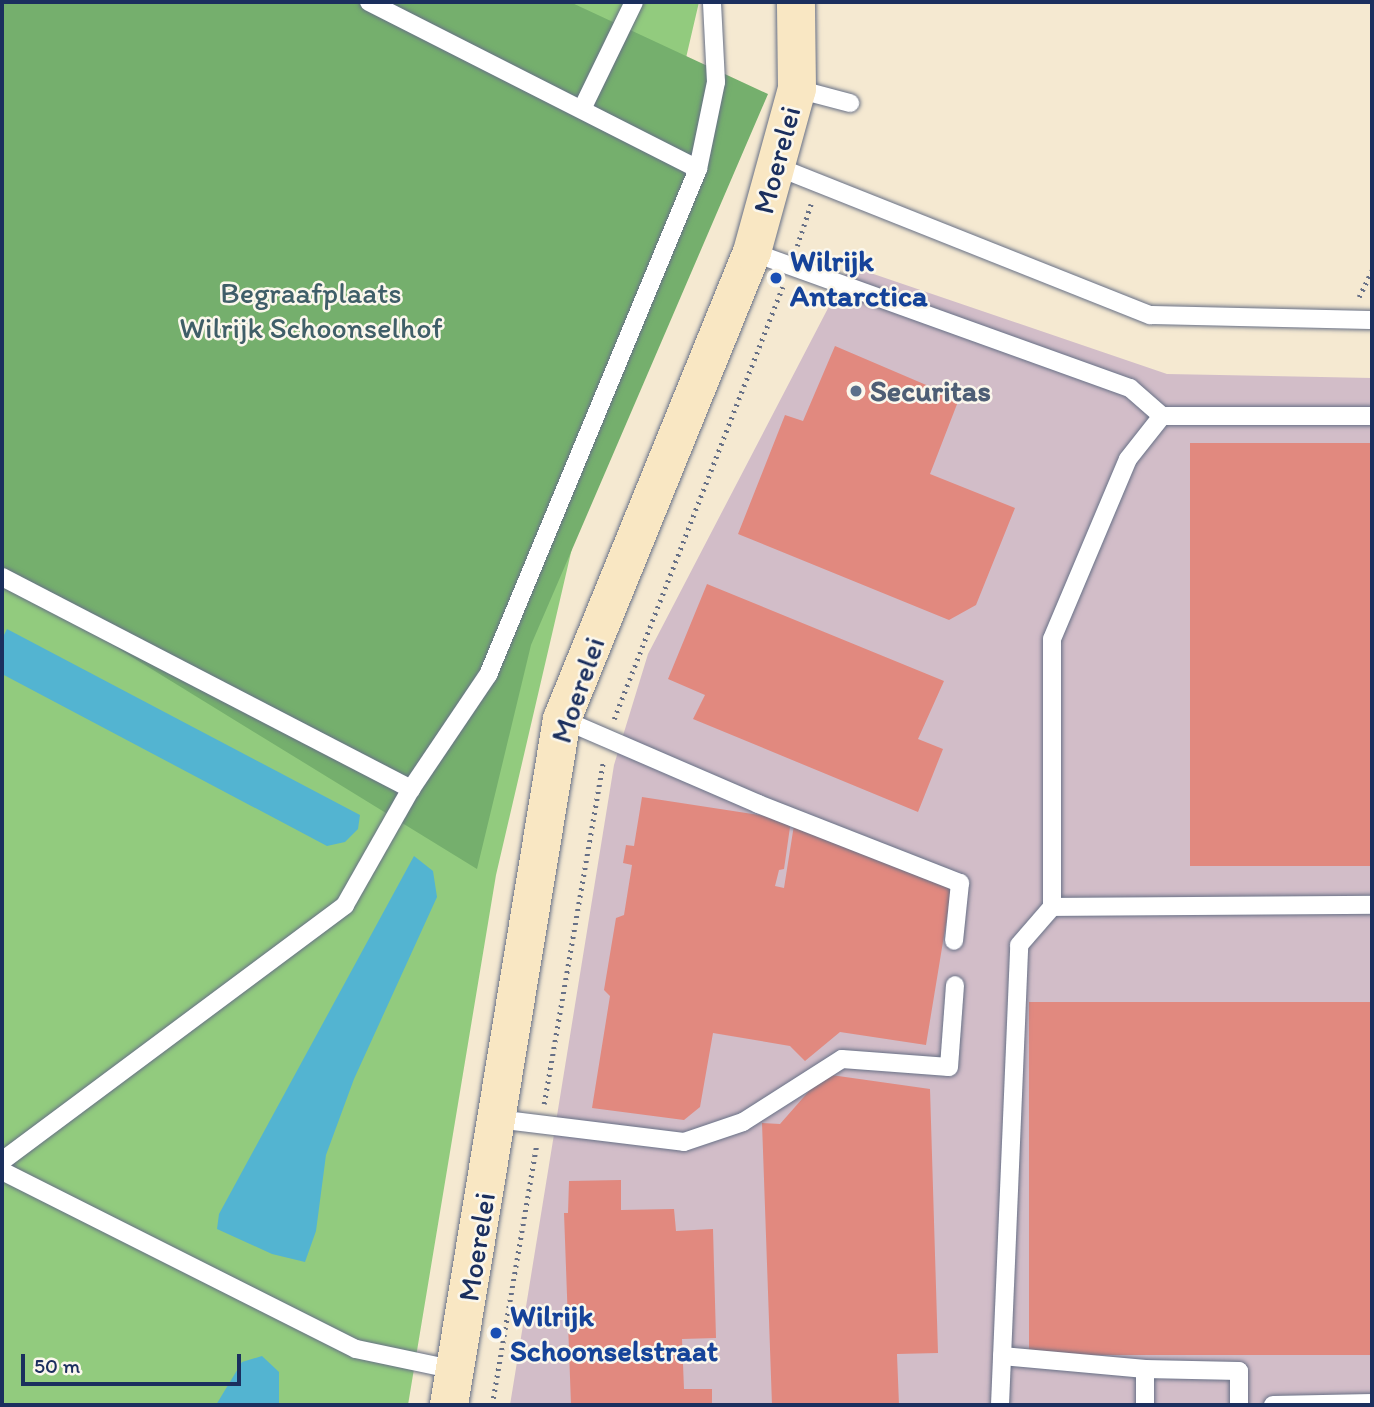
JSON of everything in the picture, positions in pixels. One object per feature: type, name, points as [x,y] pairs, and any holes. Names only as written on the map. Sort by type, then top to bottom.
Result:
[{"type":"street","name":"Moerelei","points":[[452,1388],[497,1119],[535,861],[562,719],[752,252],[797,89],[796,2]]},
{"type":"lane","points":[[369,2],[583,107],[698,169]]},
{"type":"lane","points":[[583,107],[634,2]]},
{"type":"lane","points":[[2,1161],[345,905],[411,789],[488,675],[698,169],[716,82],[712,2]]},
{"type":"lane","points":[[797,89],[850,103]]},
{"type":"lane","points":[[775,166],[1150,315],[1372,320]]},
{"type":"lane","points":[[752,252],[1130,388],[1162,416],[1372,416]]},
{"type":"lane","points":[[1000,1405],[1019,945],[1052,907],[1052,639],[1128,459],[1162,416]]},
{"type":"lane","points":[[2,577],[411,789]]},
{"type":"lane","points":[[562,719],[960,883],[954,941]]},
{"type":"lane","points":[[1052,907],[1372,905]]},
{"type":"lane","points":[[497,1119],[684,1142],[743,1122],[842,1059],[949,1067],[955,985]]},
{"type":"lane","points":[[2,1171],[356,1349],[452,1388]]},
{"type":"lane","points":[[1002,1356],[1146,1369],[1239,1371],[1239,1405]]},
{"type":"lane","points":[[1145,1405],[1146,1369]]},
{"type":"lane","points":[[1273,1405],[1372,1403]]},
{"type":"path","points":[[492,1405],[606,739],[790,265],[813,199],[811,180]]},
{"type":"shaded area","points":[[850,266],[1167,374],[1372,378],[1372,1405],[510,1405],[614,765],[648,654]]},
{"type":"green space","name":"Begraafplaats Wilrijk Schoonselhof","points":[[2,2],[699,2],[496,875],[408,1405],[2,1405]]},
{"type":"green space","points":[[2,2],[570,2],[768,94],[531,645],[477,869],[2,577]]},
{"type":"water","points":[[7,629],[360,815],[358,829],[345,842],[327,846],[2,674],[2,639]]},
{"type":"water","points":[[414,856],[433,871],[437,897],[354,1079],[326,1155],[316,1231],[305,1262],[272,1254],[217,1229],[219,1214]]},
{"type":"water","points":[[262,1356],[279,1372],[279,1405],[216,1405],[242,1362]]},
{"type":"building","points":[[835,346],[959,399],[930,474],[1015,508],[976,605],[949,620],[738,534],[785,415],[803,421]]},
{"type":"building","points":[[1190,443],[1372,443],[1372,866],[1190,866]]},
{"type":"building","points":[[707,584],[944,681],[918,739],[943,749],[918,812],[693,719],[705,695],[668,679]]},
{"type":"building","points":[[642,797],[791,820],[784,869],[779,870],[775,886],[784,888],[794,825],[952,887],[926,1045],[840,1032],[805,1061],[790,1046],[713,1033],[700,1107],[684,1120],[592,1108],[610,996],[604,990],[616,918],[624,915],[632,865],[623,863],[626,845],[634,846]]},
{"type":"building","points":[[1029,1002],[1372,1002],[1372,1355],[1029,1355]]},
{"type":"building","points":[[824,1074],[930,1089],[938,1353],[897,1354],[899,1405],[772,1405],[762,1123],[780,1124]]},
{"type":"building","points":[[621,1180],[621,1210],[674,1209],[676,1231],[713,1229],[716,1338],[682,1339],[684,1389],[712,1389],[712,1405],[571,1405],[564,1213],[568,1213],[569,1181]]},
{"type":"place","name":"Wilrijk Antarctica","points":[[776,278]]},
{"type":"place","name":"Securitas","points":[[856,391]]},
{"type":"place","name":"Wilrijk Schoonselstraat","points":[[496,1333]]}]
